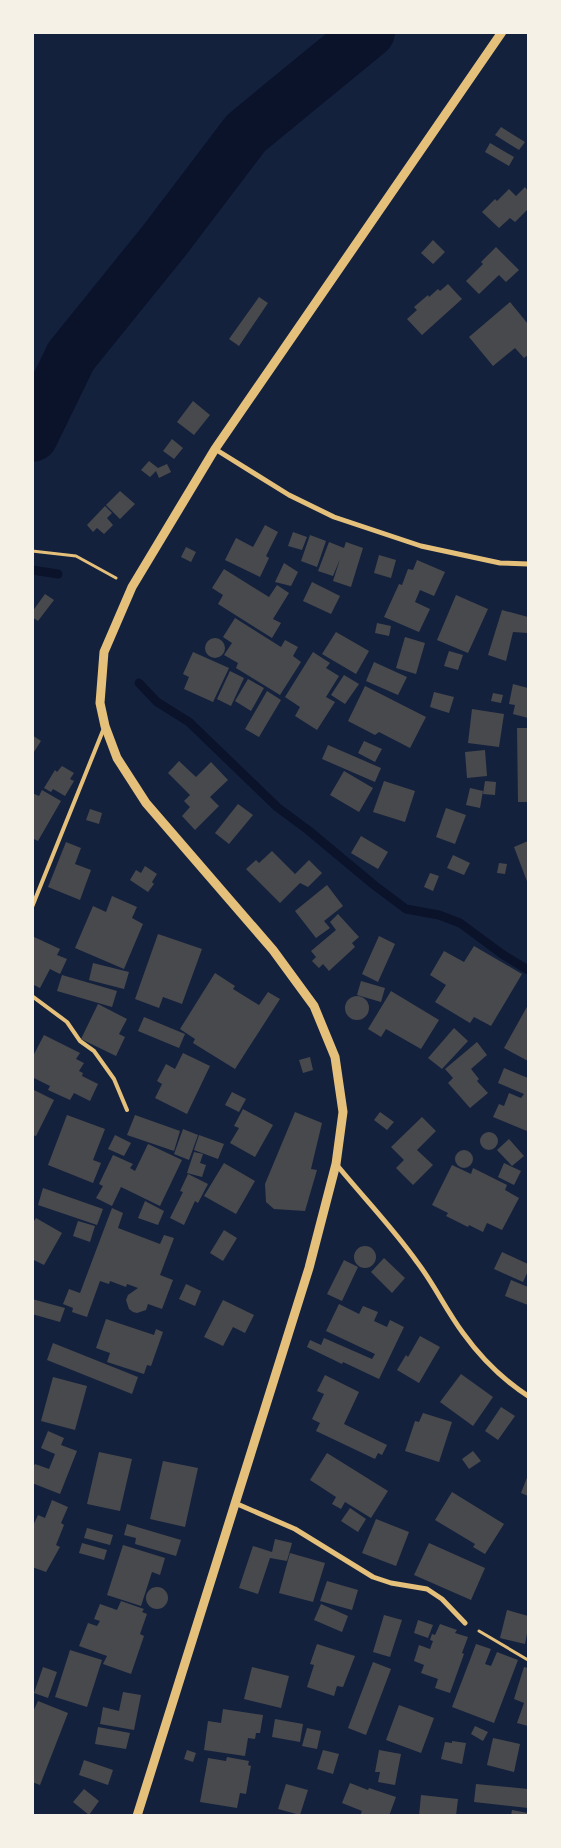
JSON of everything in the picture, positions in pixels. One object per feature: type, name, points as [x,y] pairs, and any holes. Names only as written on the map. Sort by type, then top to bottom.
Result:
[{"type":"street","points":[[137,1816],[309,1268],[336,1164],[343,1112],[336,1057],[314,1006],[273,950],[146,803],[117,758],[105,726],[100,703],[104,652],[132,587],[215,449],[502,32]]},
{"type":"street","points":[[215,449],[289,495],[334,518],[421,546],[500,563],[528,564]]},
{"type":"street","points":[[336,1164],[417,1261],[461,1331],[482,1358],[497,1373],[528,1396]]},
{"type":"street","points":[[235,1503],[295,1530],[373,1577],[391,1583],[427,1589],[442,1599],[465,1623]]},
{"type":"lane","points":[[32,907],[105,726]]},
{"type":"lane","points":[[32,996],[68,1022],[80,1041],[94,1051],[114,1078],[127,1110]]},
{"type":"path","points":[[32,551],[76,556],[132,587]]},
{"type":"path","points":[[465,1623],[528,1660]]},
{"type":"building","points":[[501,127],[525,142],[519,150],[495,135]]},
{"type":"building","points":[[490,143],[514,157],[509,166],[485,152]]},
{"type":"building","points":[[525,187],[528,191],[528,209],[515,222],[510,218],[499,228],[482,212],[509,189],[516,196]]},
{"type":"building","points":[[433,240],[445,252],[433,264],[421,253]]},
{"type":"building","points":[[496,247],[519,270],[506,282],[499,275],[479,294],[466,281]]},
{"type":"building","points":[[448,284],[462,299],[422,335],[407,319],[417,310],[414,307],[428,295],[429,297],[438,289],[440,291]]},
{"type":"building","points":[[259,297],[268,303],[239,346],[229,339]]},
{"type":"building","points":[[510,302],[528,324],[528,355],[524,358],[515,348],[493,366],[469,337]]},
{"type":"building","points":[[193,401],[210,415],[194,435],[177,422]]},
{"type":"building","points":[[172,439],[183,448],[174,459],[163,451]]},
{"type":"building","points":[[149,461],[158,468],[167,464],[171,472],[159,478],[156,471],[150,477],[141,470]]},
{"type":"building","points":[[120,491],[135,504],[120,519],[106,505]]},
{"type":"building","points":[[105,506],[112,513],[107,518],[113,525],[104,534],[97,528],[93,532],[87,525]]},
{"type":"building","points":[[265,525],[278,532],[266,556],[269,558],[260,577],[225,560],[236,538],[253,547]]},
{"type":"building","points":[[293,532],[307,537],[302,550],[288,546]]},
{"type":"building","points":[[310,535],[326,541],[317,567],[301,561]]},
{"type":"building","points":[[329,542],[344,548],[346,542],[363,548],[351,587],[333,581],[340,559],[333,576],[318,571]]},
{"type":"building","points":[[186,547],[196,552],[191,562],[181,557]]},
{"type":"building","points":[[379,555],[396,560],[391,578],[374,573]]},
{"type":"building","points":[[417,560],[445,572],[434,596],[420,590],[415,602],[430,609],[419,632],[384,617],[399,584],[402,585],[408,569],[413,570]]},
{"type":"building","points":[[284,563],[298,572],[291,586],[275,582]]},
{"type":"building","points":[[224,569],[269,597],[277,585],[289,593],[273,619],[281,623],[272,638],[218,604],[223,595],[212,588]]},
{"type":"building","points":[[312,582],[340,596],[331,614],[303,601]]},
{"type":"building","points":[[45,594],[54,600],[38,621],[32,617],[32,612]]},
{"type":"building","points":[[456,595],[488,609],[468,653],[437,640]]},
{"type":"building","points":[[502,610],[528,617],[528,633],[513,632],[506,661],[488,655]]},
{"type":"building","points":[[235,618],[281,647],[285,640],[298,647],[293,656],[301,662],[280,695],[236,668],[238,663],[224,655],[232,643],[223,637]]},
{"type":"building","points":[[377,623],[391,626],[389,636],[375,633]]},
{"type":"building","points":[[336,632],[369,651],[356,674],[322,654]]},
{"type":"building","points":[[405,637],[425,643],[416,674],[396,668]]},
{"type":"building","points":[[211,638],[219,638],[225,644],[225,652],[219,658],[211,658],[205,652],[205,644]]},
{"type":"building","points":[[449,651],[463,655],[458,670],[444,666]]},
{"type":"building","points":[[193,652],[229,668],[213,702],[184,689],[189,677],[183,674]]},
{"type":"building","points":[[313,652],[330,663],[326,668],[339,676],[326,697],[335,702],[317,730],[295,716],[300,707],[285,697]]},
{"type":"building","points":[[374,662],[407,677],[398,695],[366,681]]},
{"type":"building","points":[[230,671],[244,678],[231,706],[217,699]]},
{"type":"building","points":[[344,675],[359,684],[345,704],[331,695]]},
{"type":"building","points":[[248,679],[264,688],[251,711],[235,701]]},
{"type":"building","points":[[513,684],[528,688],[528,718],[513,714],[515,705],[509,704]]},
{"type":"building","points":[[365,686],[426,717],[410,748],[379,732],[375,735],[348,721]]},
{"type":"building","points":[[267,691],[281,700],[259,737],[245,729]]},
{"type":"building","points":[[434,692],[454,697],[449,713],[430,707]]},
{"type":"building","points":[[493,693],[503,695],[501,703],[491,701]]},
{"type":"building","points":[[472,709],[504,714],[499,747],[468,743]]},
{"type":"building","points":[[517,728],[528,728],[528,802],[518,802]]},
{"type":"building","points":[[32,735],[41,741],[32,755]]},
{"type":"building","points":[[364,741],[382,749],[375,762],[358,753]]},
{"type":"building","points":[[328,745],[381,768],[375,782],[322,759]]},
{"type":"building","points":[[485,750],[487,776],[467,778],[465,752]]},
{"type":"building","points":[[179,761],[196,777],[211,762],[228,780],[210,797],[219,806],[195,830],[182,816],[190,807],[184,801],[190,795],[168,773]]},
{"type":"building","points":[[62,766],[74,773],[70,779],[74,781],[65,796],[53,789],[51,792],[44,788],[55,770],[57,772]]},
{"type":"building","points":[[344,771],[373,788],[359,812],[330,795]]},
{"type":"building","points":[[384,781],[415,791],[405,822],[373,812]]},
{"type":"building","points":[[485,781],[496,782],[495,795],[483,794]]},
{"type":"building","points":[[470,788],[483,791],[480,808],[466,805]]},
{"type":"building","points":[[42,790],[61,801],[38,841],[32,838],[32,793],[39,796]]},
{"type":"building","points":[[238,804],[253,815],[229,844],[215,833]]},
{"type":"building","points":[[446,808],[466,815],[455,844],[436,837]]},
{"type":"building","points":[[90,809],[102,813],[99,824],[86,820]]},
{"type":"building","points":[[361,836],[388,852],[378,869],[351,853]]},
{"type":"building","points":[[528,841],[528,884],[514,847]]},
{"type":"building","points":[[66,842],[81,848],[75,864],[91,870],[80,900],[48,887]]},
{"type":"building","points":[[272,851],[295,874],[309,860],[322,873],[308,887],[300,883],[280,903],[246,869],[256,860],[259,863]]},
{"type":"building","points":[[453,855],[470,863],[464,875],[447,868]]},
{"type":"building","points":[[499,863],[507,864],[505,874],[497,873]]},
{"type":"building","points":[[145,866],[157,874],[152,882],[154,884],[148,892],[130,880],[136,870],[141,873]]},
{"type":"building","points":[[430,873],[439,876],[433,891],[424,887]]},
{"type":"building","points":[[327,885],[343,906],[324,921],[330,928],[316,938],[295,911]]},
{"type":"building","points":[[112,896],[137,907],[132,918],[143,924],[124,969],[75,948],[93,906],[106,912]]},
{"type":"building","points":[[338,914],[359,937],[352,943],[355,947],[329,971],[323,964],[319,968],[312,961],[316,957],[311,951],[336,930],[330,922]]},
{"type":"building","points":[[158,934],[202,949],[182,1004],[163,997],[159,1008],[135,999]]},
{"type":"building","points":[[32,936],[60,949],[57,955],[67,959],[60,974],[50,969],[40,988],[32,984]]},
{"type":"building","points":[[379,936],[395,944],[378,982],[362,974]]},
{"type":"building","points":[[474,946],[522,974],[491,1026],[474,1017],[470,1023],[435,1002],[446,985],[430,975],[444,951],[464,962]]},
{"type":"building","points":[[93,963],[129,972],[124,989],[89,980]]},
{"type":"building","points":[[215,973],[235,986],[233,989],[259,1005],[268,992],[280,999],[235,1069],[193,1043],[195,1039],[180,1029]]},
{"type":"building","points":[[62,975],[117,991],[112,1007],[57,991]]},
{"type":"building","points":[[361,981],[385,988],[381,1002],[357,995]]},
{"type":"building","points":[[391,991],[439,1020],[421,1049],[386,1029],[381,1037],[368,1029]]},
{"type":"building","points":[[357,996],[366,999],[369,1008],[366,1017],[357,1020],[348,1017],[345,1008],[348,999]]},
{"type":"building","points":[[98,1004],[127,1019],[119,1034],[125,1037],[116,1056],[81,1039]]},
{"type":"building","points":[[528,1005],[528,1061],[504,1048]]},
{"type":"building","points":[[144,1017],[185,1034],[179,1048],[138,1031]]},
{"type":"building","points":[[454,1028],[468,1041],[442,1069],[428,1058]]},
{"type":"building","points":[[44,1035],[80,1053],[76,1059],[84,1063],[79,1071],[83,1073],[82,1076],[98,1084],[90,1101],[74,1093],[70,1100],[48,1090],[50,1086],[32,1077],[32,1058]]},
{"type":"building","points":[[477,1042],[487,1055],[471,1069],[479,1079],[477,1081],[488,1093],[470,1108],[448,1083],[453,1078],[445,1069]]},
{"type":"building","points":[[183,1053],[210,1066],[187,1114],[155,1098],[162,1084],[157,1081],[166,1064],[175,1069]]},
{"type":"building","points":[[310,1057],[313,1070],[303,1073],[299,1060]]},
{"type":"building","points":[[504,1068],[528,1078],[527,1131],[493,1117],[499,1104],[504,1106],[509,1093],[521,1098],[524,1094],[498,1083]]},
{"type":"building","points":[[32,1089],[54,1100],[36,1136],[32,1135]]},
{"type":"building","points":[[232,1092],[246,1099],[239,1112],[225,1105]]},
{"type":"building","points":[[243,1109],[273,1125],[255,1157],[230,1143],[239,1128],[234,1126]]},
{"type":"building","points":[[295,1112],[322,1123],[311,1169],[317,1170],[305,1211],[274,1209],[266,1202],[265,1184]]},
{"type":"building","points":[[380,1112],[394,1122],[387,1130],[374,1120]]},
{"type":"building","points":[[67,1115],[105,1129],[93,1160],[101,1163],[93,1183],[48,1165]]},
{"type":"building","points":[[135,1115],[180,1131],[174,1151],[127,1135]]},
{"type":"building","points":[[422,1117],[436,1131],[417,1150],[433,1165],[413,1185],[396,1168],[404,1160],[391,1147]]},
{"type":"building","points":[[183,1129],[198,1135],[189,1160],[174,1154]]},
{"type":"building","points":[[485,1132],[493,1132],[498,1137],[496,1148],[485,1150],[480,1145],[480,1137]]},
{"type":"building","points":[[115,1135],[131,1143],[124,1156],[108,1149]]},
{"type":"building","points":[[199,1135],[224,1144],[218,1159],[194,1150]]},
{"type":"building","points":[[509,1139],[524,1156],[512,1166],[497,1150]]},
{"type":"building","points":[[148,1144],[182,1160],[160,1206],[121,1187],[112,1206],[96,1198],[103,1186],[99,1184],[113,1155],[133,1164],[130,1168],[135,1171]]},
{"type":"building","points":[[464,1150],[470,1153],[473,1159],[470,1165],[464,1168],[458,1165],[455,1159],[458,1153]]},
{"type":"building","points":[[194,1152],[203,1154],[200,1163],[206,1165],[202,1177],[187,1173]]},
{"type":"building","points":[[224,1163],[255,1181],[236,1214],[204,1196]]},
{"type":"building","points":[[504,1163],[521,1171],[514,1185],[498,1177]]},
{"type":"building","points":[[452,1165],[471,1174],[473,1168],[507,1185],[505,1190],[519,1198],[502,1230],[487,1223],[483,1232],[469,1225],[468,1227],[446,1216],[448,1213],[432,1205]]},
{"type":"building","points":[[188,1174],[208,1184],[198,1203],[195,1201],[184,1225],[170,1218],[183,1192],[180,1191]]},
{"type":"building","points":[[43,1188],[103,1209],[97,1225],[38,1205]]},
{"type":"building","points":[[145,1201],[164,1211],[158,1225],[138,1218]]},
{"type":"building","points":[[112,1208],[123,1213],[118,1228],[160,1244],[164,1235],[174,1238],[160,1275],[173,1280],[162,1309],[148,1304],[146,1310],[137,1313],[133,1312],[129,1309],[126,1300],[128,1295],[138,1288],[127,1284],[126,1287],[110,1281],[109,1284],[100,1281],[87,1317],[72,1312],[73,1308],[63,1304],[69,1289],[80,1293]]},
{"type":"building","points":[[36,1218],[62,1233],[44,1265],[32,1259],[32,1224]]},
{"type":"building","points":[[78,1221],[95,1226],[90,1242],[73,1236]]},
{"type":"building","points":[[224,1230],[237,1238],[223,1261],[210,1253]]},
{"type":"building","points":[[365,1246],[373,1249],[376,1257],[373,1265],[365,1268],[357,1265],[354,1257],[357,1249]]},
{"type":"building","points":[[502,1252],[528,1264],[528,1271],[523,1282],[494,1269]]},
{"type":"building","points":[[384,1258],[405,1278],[392,1293],[371,1272]]},
{"type":"building","points":[[344,1260],[358,1267],[342,1301],[327,1294]]},
{"type":"building","points":[[511,1280],[528,1287],[528,1305],[505,1296]]},
{"type":"building","points":[[186,1284],[201,1291],[195,1306],[179,1299]]},
{"type":"building","points":[[32,1299],[65,1308],[60,1322],[32,1314]]},
{"type":"building","points":[[223,1300],[254,1315],[245,1333],[233,1327],[223,1346],[204,1337]]},
{"type":"building","points":[[339,1304],[359,1314],[363,1306],[378,1312],[374,1321],[387,1327],[390,1320],[404,1327],[379,1379],[307,1347],[310,1340],[321,1345],[324,1338],[372,1359],[375,1354],[326,1331]]},
{"type":"building","points":[[106,1319],[154,1335],[156,1329],[163,1332],[151,1366],[147,1365],[144,1374],[107,1362],[110,1353],[96,1348]]},
{"type":"building","points":[[420,1336],[440,1347],[419,1383],[397,1370],[406,1355],[408,1357]]},
{"type":"building","points":[[53,1343],[138,1377],[132,1394],[47,1360]]},
{"type":"building","points":[[461,1374],[493,1397],[473,1426],[440,1402]]},
{"type":"building","points":[[325,1375],[359,1392],[344,1424],[387,1445],[382,1455],[378,1453],[375,1459],[316,1431],[320,1423],[312,1419],[324,1394],[317,1391]]},
{"type":"building","points":[[53,1377],[87,1386],[75,1430],[41,1421]]},
{"type":"building","points":[[501,1407],[515,1416],[498,1440],[485,1431]]},
{"type":"building","points":[[423,1413],[452,1422],[439,1462],[405,1451],[415,1421],[419,1422]]},
{"type":"building","points":[[48,1431],[64,1438],[61,1445],[77,1451],[60,1494],[32,1483],[32,1469],[35,1464],[49,1469],[55,1454],[41,1448]]},
{"type":"building","points":[[473,1451],[481,1461],[469,1469],[462,1459]]},
{"type":"building","points":[[99,1452],[132,1459],[120,1511],[87,1504]]},
{"type":"building","points":[[327,1453],[388,1491],[371,1518],[345,1502],[341,1509],[332,1504],[336,1497],[310,1480]]},
{"type":"building","points":[[163,1461],[198,1468],[185,1527],[150,1519]]},
{"type":"building","points":[[528,1475],[528,1496],[521,1493]]},
{"type":"building","points":[[452,1492],[504,1524],[485,1554],[473,1547],[475,1544],[435,1520]]},
{"type":"building","points":[[52,1500],[68,1507],[61,1523],[64,1525],[56,1545],[60,1547],[46,1572],[32,1567],[32,1528],[38,1515],[45,1518]]},
{"type":"building","points":[[350,1508],[366,1519],[358,1532],[341,1521]]},
{"type":"building","points":[[376,1519],[409,1532],[396,1566],[362,1553]]},
{"type":"building","points":[[127,1524],[181,1540],[176,1556],[135,1544],[136,1538],[124,1535]]},
{"type":"building","points":[[87,1528],[113,1535],[110,1545],[84,1538]]},
{"type":"building","points":[[275,1539],[292,1543],[287,1561],[270,1558],[258,1594],[239,1588],[253,1546],[272,1552]]},
{"type":"building","points":[[82,1543],[107,1550],[104,1560],[79,1553]]},
{"type":"building","points":[[429,1543],[485,1568],[471,1600],[414,1575]]},
{"type":"building","points":[[123,1545],[165,1558],[160,1575],[152,1572],[141,1606],[107,1595]]},
{"type":"building","points":[[290,1553],[325,1563],[313,1602],[279,1593]]},
{"type":"building","points":[[327,1581],[358,1590],[352,1610],[320,1601]]},
{"type":"building","points":[[157,1587],[165,1590],[168,1598],[165,1606],[157,1609],[149,1606],[146,1598],[149,1590]]},
{"type":"building","points":[[121,1601],[144,1609],[142,1612],[147,1614],[140,1634],[144,1636],[131,1674],[103,1664],[107,1656],[79,1646],[88,1623],[97,1626],[100,1621],[94,1619],[100,1604],[117,1610]]},
{"type":"building","points":[[321,1604],[348,1616],[342,1632],[314,1620]]},
{"type":"building","points":[[507,1610],[528,1616],[525,1644],[500,1638]]},
{"type":"building","points":[[384,1615],[402,1620],[390,1657],[373,1652]]},
{"type":"building","points":[[418,1620],[433,1625],[428,1638],[414,1633]]},
{"type":"building","points":[[440,1624],[457,1630],[455,1633],[468,1637],[450,1693],[435,1688],[438,1679],[421,1673],[424,1665],[414,1661],[419,1645],[430,1649],[433,1641],[430,1640],[432,1634],[435,1635]]},
{"type":"building","points":[[317,1644],[355,1656],[343,1687],[337,1686],[334,1696],[307,1687],[314,1665],[310,1664]]},
{"type":"building","points":[[476,1644],[491,1649],[485,1664],[491,1666],[497,1652],[518,1660],[494,1723],[452,1707]]},
{"type":"building","points":[[70,1650],[102,1660],[87,1707],[55,1697]]},
{"type":"building","points":[[373,1662],[391,1669],[366,1735],[348,1728]]},
{"type":"building","points":[[43,1667],[57,1672],[48,1698],[34,1693]]},
{"type":"building","points":[[252,1667],[289,1676],[281,1708],[244,1699]]},
{"type":"building","points":[[524,1667],[528,1668],[528,1726],[517,1723],[524,1703],[514,1699]]},
{"type":"building","points":[[123,1692],[141,1695],[134,1730],[100,1724],[103,1707],[119,1711]]},
{"type":"building","points":[[38,1701],[68,1713],[40,1785],[32,1782],[32,1714]]},
{"type":"building","points":[[399,1705],[434,1718],[421,1753],[386,1740]]},
{"type":"building","points":[[223,1709],[263,1715],[260,1733],[256,1733],[255,1739],[248,1738],[245,1756],[204,1750],[208,1721],[221,1723]]},
{"type":"building","points":[[275,1719],[303,1724],[300,1742],[272,1737]]},
{"type":"building","points":[[475,1726],[488,1732],[483,1741],[471,1734]]},
{"type":"building","points":[[98,1727],[130,1733],[126,1749],[95,1744]]},
{"type":"building","points":[[307,1728],[321,1731],[317,1749],[302,1746]]},
{"type":"building","points":[[493,1738],[520,1744],[514,1772],[487,1765]]},
{"type":"building","points":[[452,1741],[466,1743],[462,1764],[441,1759],[445,1742],[452,1743]]},
{"type":"building","points":[[187,1750],[196,1753],[193,1762],[184,1759]]},
{"type":"building","points":[[323,1750],[339,1754],[333,1774],[317,1769]]},
{"type":"building","points":[[379,1750],[401,1754],[395,1785],[378,1782],[380,1772],[375,1772]]},
{"type":"building","points":[[227,1757],[249,1761],[248,1765],[251,1766],[246,1794],[240,1793],[237,1808],[200,1802],[208,1758],[226,1761]]},
{"type":"building","points":[[84,1760],[113,1770],[108,1785],[79,1775]]},
{"type":"building","points":[[350,1783],[396,1797],[389,1816],[360,1816],[362,1811],[342,1803]]},
{"type":"building","points":[[286,1784],[308,1790],[300,1815],[278,1809]]},
{"type":"building","points":[[476,1784],[528,1789],[528,1808],[474,1802]]},
{"type":"building","points":[[84,1789],[99,1801],[89,1815],[73,1802]]},
{"type":"building","points":[[421,1795],[458,1799],[456,1816],[419,1816]]},
{"type":"building","points":[[512,1810],[528,1813],[528,1816],[511,1816]]},
{"type":"waterway","points":[[32,436],[71,356],[164,241],[246,133],[369,32]]},
{"type":"waterway","points":[[32,570],[58,574]]},
{"type":"waterway","points":[[139,683],[157,702],[189,722],[277,807],[406,909],[439,915],[460,923],[502,954],[528,970]]}]
